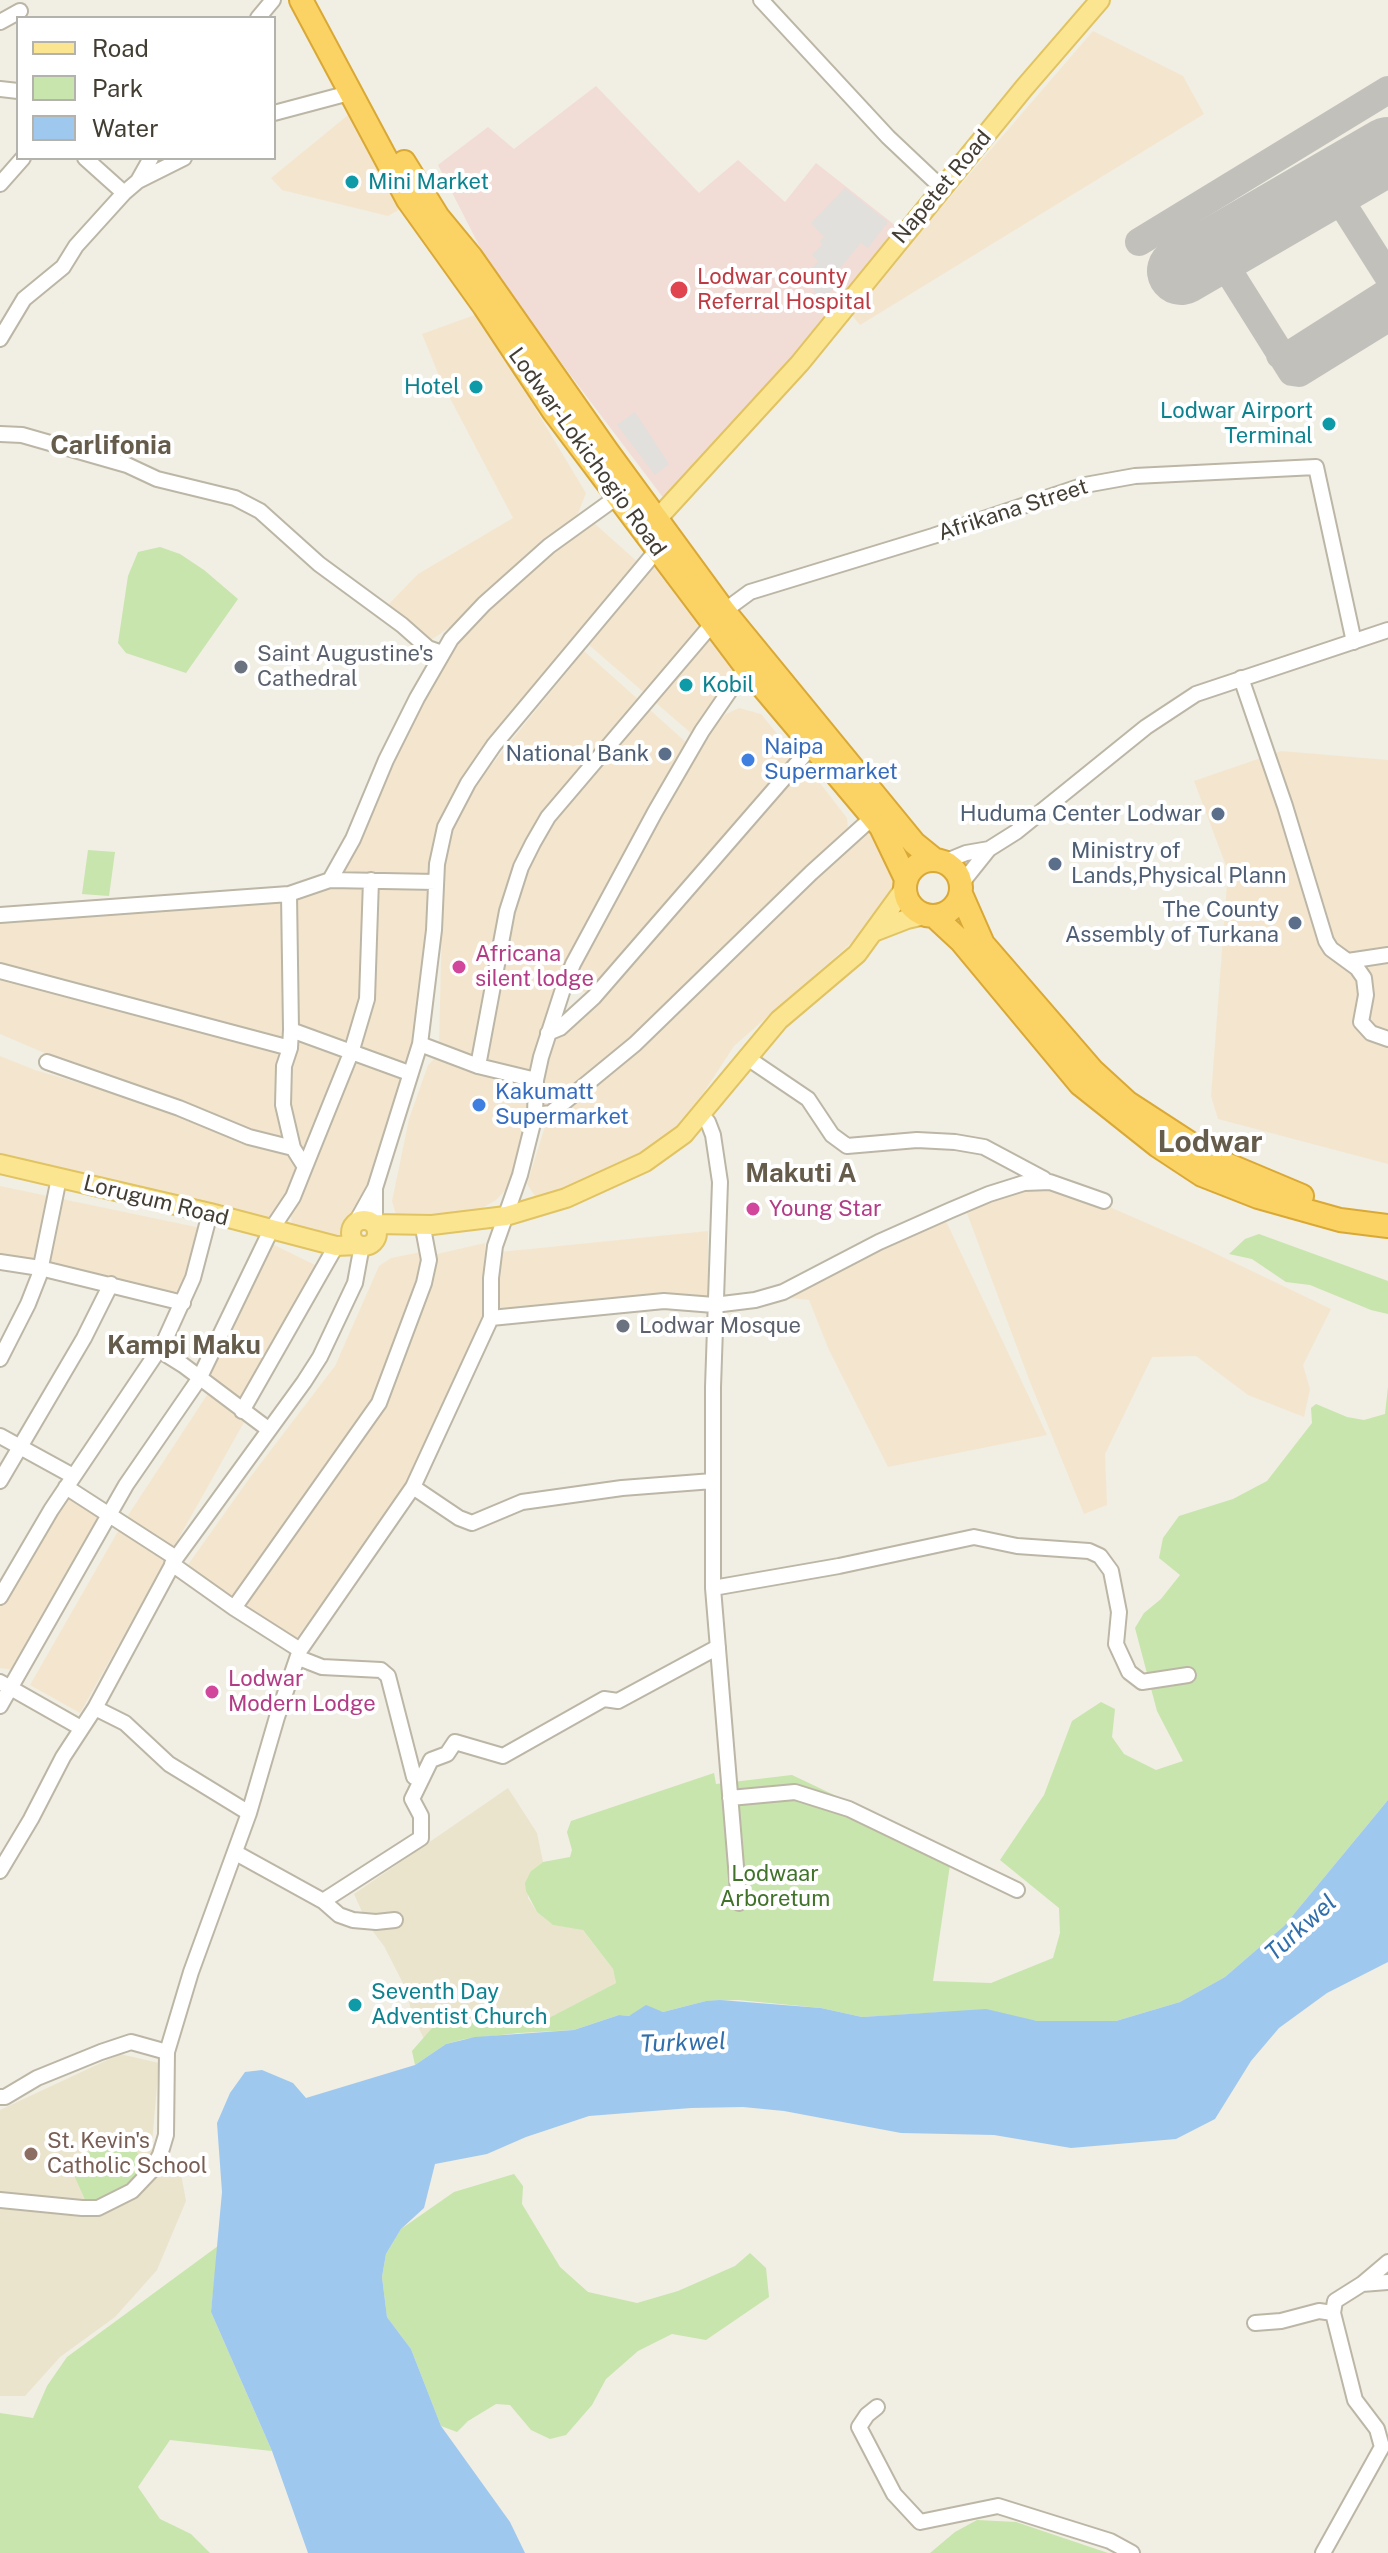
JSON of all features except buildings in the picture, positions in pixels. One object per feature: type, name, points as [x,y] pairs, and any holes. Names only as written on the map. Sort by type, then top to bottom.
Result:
[{"type":"highway","name":"Lodwar-Lokichogio Road","points":[[301,0],[353,92],[408,200],[484,306],[554,412],[617,497],[657,550],[719,617],[914,843],[940,861]]},
{"type":"highway","name":"Lodwar-Lokichogio Road","points":[[312,0],[438,217],[471,257],[607,451],[658,518],[746,667],[881,827],[905,884]]},
{"type":"highway","points":[[940,861],[952,868],[983,944],[1092,1070],[1128,1103],[1214,1159],[1278,1187],[1388,1223],[1340,1220],[1258,1197],[1202,1175],[1158,1146],[1080,1084],[961,941],[930,916],[910,905],[905,884],[917,865],[940,861]]},
{"type":"highway","points":[[930,916],[951,910],[961,889]]},
{"type":"main road","name":"Napetet Road","points":[[658,518],[800,363],[1100,0]]},
{"type":"main road","points":[[312,1239],[359,1237],[506,1216],[566,1198],[635,1167],[669,1146],[701,1115],[746,1057],[809,992],[857,954],[876,931],[905,884]]},
{"type":"main road","points":[[876,931],[907,919],[930,916]]},
{"type":"main road","name":"Lorugum Road","points":[[0,1164],[336,1246],[359,1237]]},
{"type":"main road","points":[[359,1237],[367,1220],[375,1224],[427,1226]]},
{"type":"street","points":[[260,16],[273,0]]},
{"type":"street","points":[[761,0],[888,137],[942,188]]},
{"type":"street","points":[[0,22],[20,11]]},
{"type":"street","points":[[276,112],[353,92]]},
{"type":"street","points":[[0,184],[21,160]]},
{"type":"street","points":[[87,160],[124,193]]},
{"type":"street","points":[[138,181],[150,160]]},
{"type":"street","points":[[0,339],[24,299],[63,267],[76,246],[124,193],[138,181],[180,160]]},
{"type":"street","points":[[0,434],[22,435],[127,465],[157,479],[235,498],[260,511],[319,564],[428,648],[442,653]]},
{"type":"street","name":"Afrikana Street","points":[[478,1066],[507,911],[521,867],[533,843],[548,817],[719,617],[750,592],[1085,485],[1135,476],[1316,467],[1354,642]]},
{"type":"street","points":[[330,880],[361,822],[386,760],[442,653],[463,624],[568,531],[617,497]]},
{"type":"street","points":[[0,1871],[95,1708],[174,1561],[304,1382],[332,1336],[355,1283],[359,1237],[420,1044],[434,930],[439,849],[445,827],[480,764],[657,550]]},
{"type":"street","points":[[940,861],[989,849],[1016,832],[1174,707],[1196,694],[1388,630]]},
{"type":"street","points":[[0,2200],[98,2208],[132,2191],[151,2171],[166,2135],[167,2052],[191,1972],[236,1853],[277,1717],[300,1654],[413,1487],[491,1318],[495,1246],[520,1175],[535,1115],[536,1080],[548,1033],[573,964],[702,731],[746,667]]},
{"type":"street","points":[[1241,678],[1281,793],[1326,941],[1331,949],[1361,973],[1366,983],[1361,1022],[1371,1033],[1388,1039]]},
{"type":"street","points":[[548,1033],[560,1028],[594,997],[812,746]]},
{"type":"street","points":[[535,1115],[551,1113],[635,1044],[873,817]]},
{"type":"street","points":[[961,889],[989,849]]},
{"type":"street","points":[[0,915],[289,894],[330,880],[436,882]]},
{"type":"street","points":[[0,1706],[5,1684],[126,1485],[199,1379],[271,1230],[293,1197],[351,1053],[367,999],[371,880]]},
{"type":"street","points":[[289,894],[291,1030],[290,1048],[284,1066],[283,1105],[293,1148],[305,1167]]},
{"type":"street","points":[[1348,961],[1388,955]]},
{"type":"street","points":[[0,971],[290,1048]]},
{"type":"street","points":[[291,1030],[409,1073]]},
{"type":"street","points":[[420,1044],[478,1066],[536,1080]]},
{"type":"street","points":[[746,1057],[808,1099],[832,1135],[847,1146],[917,1140],[970,1144],[984,1147],[1050,1182],[1104,1201]]},
{"type":"street","points":[[47,1062],[179,1108],[249,1137],[293,1148]]},
{"type":"street","points":[[701,1115],[711,1129],[719,1166],[714,1305],[713,1588],[739,1903]]},
{"type":"street","points":[[0,1359],[28,1304],[40,1268],[59,1178]]},
{"type":"street","points":[[491,1318],[664,1301],[714,1305],[755,1300],[783,1292],[879,1242],[989,1194],[1024,1183],[1050,1182]]},
{"type":"street","points":[[375,1188],[375,1224]]},
{"type":"street","points":[[0,1597],[70,1482],[159,1350],[193,1278],[210,1213]]},
{"type":"street","points":[[234,1608],[379,1403],[424,1283],[429,1260],[427,1226]]},
{"type":"street","points":[[242,1411],[336,1246]]},
{"type":"street","points":[[0,1262],[40,1268],[183,1303]]},
{"type":"street","points":[[0,1481],[84,1338],[111,1284]]},
{"type":"street","points":[[159,1350],[268,1429]]},
{"type":"street","points":[[0,1436],[70,1482],[108,1516],[300,1654],[322,1667],[381,1670],[388,1676],[414,1777]]},
{"type":"street","points":[[413,1487],[459,1518],[472,1523],[522,1502],[606,1490],[713,1481]]},
{"type":"street","points":[[713,1588],[839,1566],[974,1537],[1017,1546],[1089,1551],[1100,1556],[1111,1571],[1119,1612],[1116,1644],[1129,1672],[1142,1682],[1188,1675]]},
{"type":"street","points":[[323,1901],[421,1838],[421,1816],[412,1799],[431,1760],[447,1754],[455,1742],[503,1756],[604,1699],[618,1701],[718,1647]]},
{"type":"street","points":[[5,1684],[81,1728]]},
{"type":"street","points":[[95,1708],[125,1723],[169,1764],[249,1813]]},
{"type":"street","points":[[730,1798],[795,1792],[849,1809],[1017,1890]]},
{"type":"street","points":[[236,1853],[323,1901],[339,1915],[353,1920],[395,1920]]},
{"type":"street","points":[[0,2097],[37,2078],[131,2042],[167,2052]]},
{"type":"street","points":[[1323,2553],[1382,2447],[1384,2437],[1355,2400],[1333,2313],[1335,2301],[1388,2262]]},
{"type":"street","points":[[1362,2284],[1388,2282]]},
{"type":"street","points":[[1255,2323],[1281,2321],[1319,2311],[1333,2313]]},
{"type":"street","points":[[877,2407],[859,2427],[894,2494],[920,2522],[998,2506],[1110,2541],[1132,2553]]},
{"type":"shaded area","points":[[1093,31],[1183,76],[1204,114],[860,325],[850,313]]},
{"type":"shaded area","name":"Lodwar county Referral Hospital","points":[[596,86],[699,193],[738,160],[785,202],[816,163],[901,230],[668,504],[485,257],[438,165],[488,127],[514,149]]},
{"type":"shaded area","points":[[353,111],[409,204],[388,216],[282,190],[271,178]]},
{"type":"shaded area","points":[[845,188],[888,222],[868,248],[861,243],[840,268],[846,275],[822,301],[804,277],[818,261],[812,255],[822,245],[820,241],[824,237],[811,223]]},
{"type":"shaded area","points":[[483,312],[536,410],[586,493],[575,521],[532,549],[456,623],[428,642],[385,608],[418,574],[513,518],[442,383],[422,334]]},
{"type":"shaded area","points":[[635,412],[669,464],[655,475],[617,425]]},
{"type":"shaded area","points":[[594,523],[641,565],[456,795],[429,879],[341,873],[398,743],[467,624],[578,530]]},
{"type":"shaded area","points":[[663,565],[732,667],[730,677],[692,734],[589,645],[653,568]]},
{"type":"shaded area","points":[[584,651],[688,744],[587,923],[541,1031],[532,1067],[525,1071],[473,1060],[439,1044],[447,841],[460,809],[477,783]]},
{"type":"shaded area","points":[[739,708],[761,714],[796,757],[631,951],[586,993],[575,987],[577,974],[598,928],[643,843],[709,732],[726,714]]},
{"type":"shaded area","points":[[1281,751],[1388,760],[1388,1164],[1218,1119],[1211,1096],[1228,871],[1194,781]]},
{"type":"shaded area","points":[[806,765],[847,818],[848,830],[605,1064],[546,1109],[541,1101],[542,1068],[552,1044],[792,773]]},
{"type":"shaded area","points":[[874,824],[915,875],[874,923],[734,1046],[687,1118],[657,1146],[574,1185],[535,1196],[527,1184],[547,1120]]},
{"type":"shaded area","points":[[371,884],[362,1004],[306,1152],[297,1145],[286,1104],[298,1020],[296,897],[315,887]]},
{"type":"shaded area","points":[[374,884],[429,889],[429,1022],[360,1226],[344,1240],[292,1228],[291,1213],[361,1029]]},
{"type":"shaded area","points":[[279,900],[287,975],[288,1144],[89,1072],[0,1034],[0,919]]},
{"type":"shaded area","points":[[0,1056],[291,1153],[297,1169],[278,1235],[22,1164],[0,1154]]},
{"type":"shaded area","points":[[434,1059],[522,1088],[531,1103],[511,1184],[496,1200],[474,1213],[409,1224],[397,1218],[392,1201],[409,1119],[428,1065]]},
{"type":"shaded area","points":[[0,1186],[201,1228],[181,1298],[0,1258]]},
{"type":"shaded area","points":[[1044,1187],[1082,1195],[1204,1248],[1331,1309],[1303,1365],[1310,1389],[1304,1417],[1248,1395],[1196,1356],[1152,1357],[1105,1454],[1107,1505],[1084,1514],[1030,1382],[965,1208],[1003,1191]]},
{"type":"shaded area","points":[[944,1217],[1047,1435],[888,1467],[829,1350],[809,1300],[790,1298],[787,1292]]},
{"type":"shaded area","points":[[708,1231],[708,1297],[590,1302],[506,1314],[497,1305],[500,1252]]},
{"type":"shaded area","points":[[268,1242],[317,1266],[316,1273],[245,1399],[226,1393],[203,1374]]},
{"type":"shaded area","points":[[485,1243],[484,1317],[437,1423],[396,1502],[295,1640],[238,1606],[381,1405],[410,1341],[437,1254]]},
{"type":"shaded area","points":[[426,1251],[423,1274],[374,1402],[232,1603],[185,1569],[335,1366],[379,1266],[391,1258]]},
{"type":"shaded area","points":[[209,1392],[247,1417],[80,1713],[30,1685],[121,1526]]},
{"type":"shaded area","points":[[65,1495],[111,1521],[110,1529],[62,1613],[23,1671],[0,1668],[0,1600]]},
{"type":"shaded area","points":[[508,1788],[537,1833],[543,1862],[531,1871],[528,1898],[537,1912],[553,1925],[582,1929],[613,1969],[616,1983],[548,2019],[478,2020],[432,2028],[424,2039],[412,2014],[406,1989],[384,1946],[368,1925],[354,1894]]},
{"type":"shaded area","points":[[120,2054],[159,2063],[152,2143],[179,2163],[186,2201],[157,2270],[115,2317],[60,2357],[25,2396],[0,2396],[0,2110]]},
{"type":"green space","points":[[160,547],[180,554],[204,570],[238,599],[186,673],[126,653],[118,643],[128,576],[138,552]]},
{"type":"green space","points":[[88,850],[115,852],[109,896],[82,894]]},
{"type":"green space","points":[[1259,1234],[1388,1281],[1388,1314],[1310,1285],[1286,1282],[1252,1259],[1229,1254],[1245,1239]]},
{"type":"green space","name":"Lodwaar Arboretum","points":[[1388,1387],[1388,1800],[1284,1926],[1225,1977],[1180,2002],[1116,2021],[1037,2021],[946,2012],[862,2017],[821,2008],[738,2000],[706,2001],[663,2012],[655,2010],[619,2015],[574,2030],[465,2039],[446,2044],[415,2065],[412,2051],[432,2028],[456,2021],[547,2019],[616,1983],[613,1969],[583,1930],[553,1925],[537,1912],[525,1883],[531,1871],[543,1862],[570,1857],[572,1850],[567,1832],[571,1821],[714,1773],[716,1784],[792,1775],[952,1851],[933,1981],[991,1983],[1053,1958],[1060,1933],[1059,1908],[1000,1860],[1044,1795],[1072,1721],[1101,1702],[1115,1709],[1112,1737],[1124,1754],[1156,1770],[1183,1761],[1157,1711],[1135,1628],[1144,1613],[1161,1599],[1180,1575],[1159,1558],[1163,1538],[1179,1516],[1233,1499],[1267,1481],[1312,1423],[1311,1408],[1316,1404],[1347,1417],[1364,1420],[1385,1414]]},
{"type":"green space","points":[[126,2137],[133,2143],[143,2166],[140,2179],[108,2200],[87,2204],[69,2164],[73,2158]]},
{"type":"green space","points":[[514,2174],[523,2186],[522,2204],[560,2267],[588,2292],[637,2303],[678,2291],[735,2266],[750,2253],[766,2268],[769,2297],[706,2340],[672,2334],[638,2351],[606,2379],[592,2405],[566,2435],[550,2439],[531,2430],[510,2405],[496,2404],[468,2421],[457,2432],[441,2426],[411,2349],[387,2317],[382,2277],[386,2254],[401,2229],[454,2192]]},
{"type":"green space","points":[[218,2246],[211,2312],[272,2451],[170,2440],[138,2487],[160,2519],[191,2534],[210,2553],[0,2553],[0,2413],[33,2418],[47,2386],[67,2357]]},
{"type":"green space","points":[[977,2520],[1016,2522],[1108,2553],[930,2553],[955,2532]]},
{"type":"water","name":"Turkwel","points":[[1388,1800],[1388,1962],[1327,1993],[1279,2028],[1251,2061],[1215,2119],[1176,2139],[1071,2148],[994,2135],[901,2133],[784,2111],[743,2107],[691,2108],[589,2116],[487,2154],[435,2164],[424,2208],[401,2229],[386,2254],[382,2277],[387,2317],[411,2349],[441,2426],[510,2522],[525,2553],[308,2553],[272,2451],[211,2312],[222,2192],[217,2123],[230,2093],[245,2072],[262,2070],[293,2083],[306,2098],[415,2065],[446,2044],[475,2037],[574,2030],[619,2015],[629,2016],[646,2005],[663,2012],[720,2000],[821,2008],[862,2017],[986,2009],[1037,2021],[1116,2021],[1180,2002],[1225,1977],[1284,1926]]},
{"type":"taxiway","points":[[1139,242],[1388,90]]},
{"type":"taxiway","points":[[1331,186],[1388,276]]},
{"type":"taxiway","points":[[1216,251],[1292,372],[1299,373],[1388,318]]},
{"type":"taxiway","points":[[1280,355],[1289,355],[1388,292]]},
{"type":"runway","points":[[1181,271],[1388,151]]},
{"type":"place","name":"Mini Market","points":[[352,182]]},
{"type":"place","name":"Lodwar county Referral Hospital","points":[[679,290]]},
{"type":"place","name":"Hotel","points":[[476,387]]},
{"type":"place","name":"Lodwar Airport Terminal","points":[[1329,424]]},
{"type":"place","name":"Saint Augustine's Cathedral","points":[[241,667]]},
{"type":"place","name":"Kobil","points":[[686,685]]},
{"type":"place","name":"National Bank","points":[[665,754]]},
{"type":"place","name":"Naipa Supermarket","points":[[748,760]]},
{"type":"place","name":"Huduma Center Lodwar","points":[[1218,814]]},
{"type":"place","name":"Ministry of Lands,Physical Plann","points":[[1055,864]]},
{"type":"place","name":"The County Assembly of Turkana","points":[[1295,923]]},
{"type":"place","name":"Africana silent lodge","points":[[459,967]]},
{"type":"place","name":"Kakumatt Supermarket","points":[[479,1105]]},
{"type":"place","name":"Young Star","points":[[753,1209]]},
{"type":"place","name":"Lodwar Mosque","points":[[623,1326]]},
{"type":"place","name":"Lodwar Modern Lodge","points":[[212,1692]]},
{"type":"place","name":"Seventh Day Adventist Church","points":[[355,2005]]},
{"type":"place","name":"St. Kevin's Catholic School","points":[[31,2154]]},
{"type":"district","name":"Carlifonia","points":[[111,446]]},
{"type":"district","name":"Lodwar","points":[[1210,1143]]},
{"type":"district","name":"Makuti A","points":[[801,1174]]},
{"type":"district","name":"Kampi Maku","points":[[184,1346]]}]
